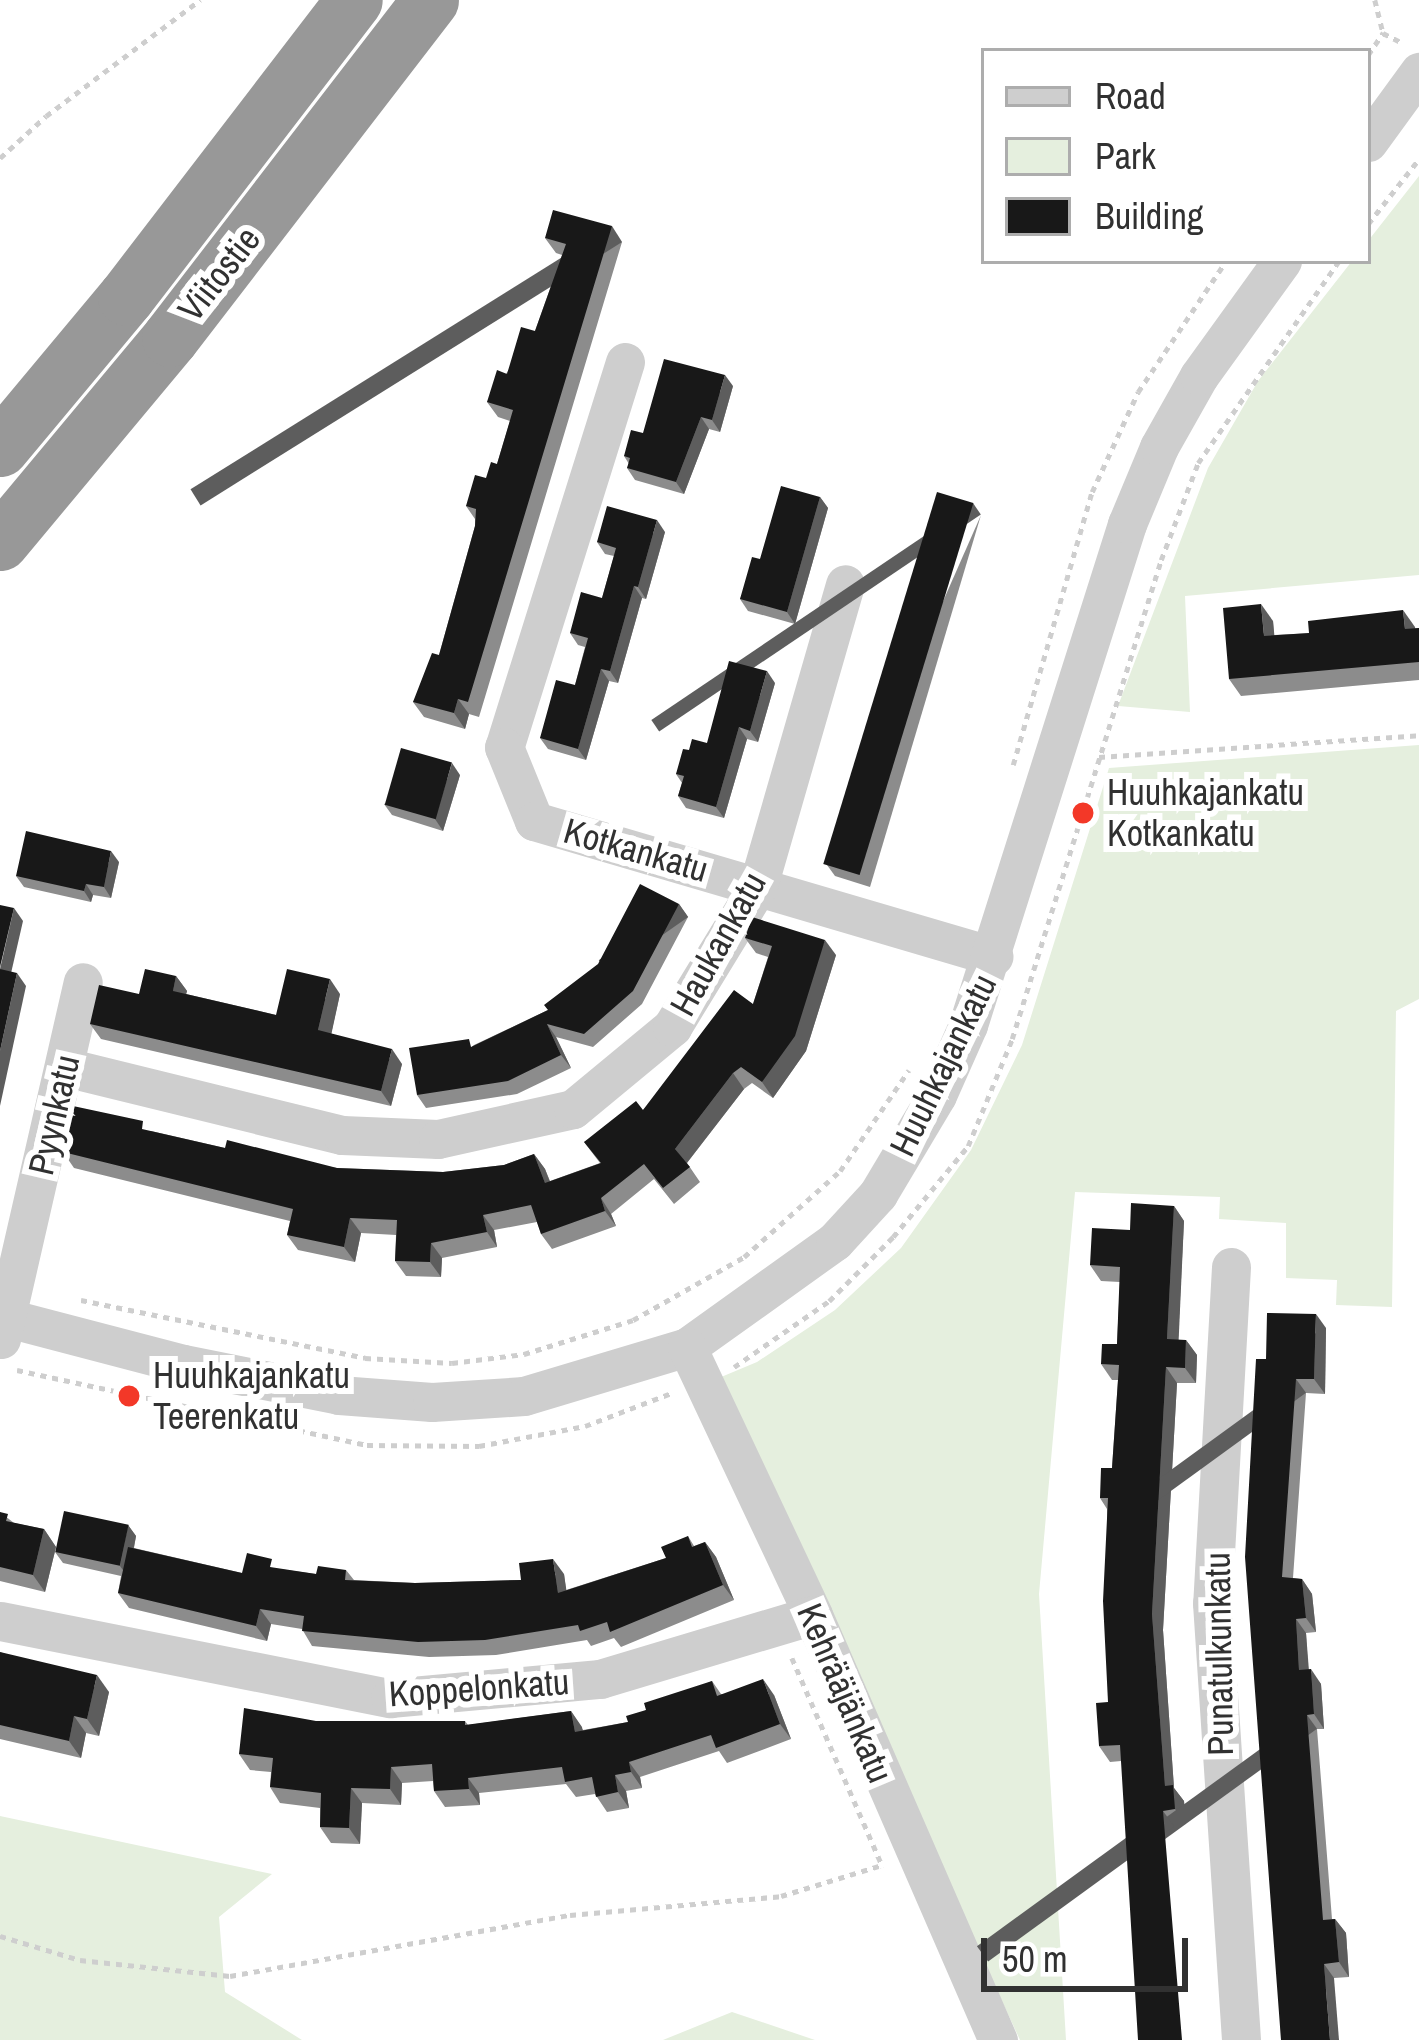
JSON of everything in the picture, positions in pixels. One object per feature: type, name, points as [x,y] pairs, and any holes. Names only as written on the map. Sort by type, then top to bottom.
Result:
[{"type":"highway","name":"Viitostie","points":[[0,448],[126,297],[354,0]]},
{"type":"highway","name":"Viitostie","points":[[0,542],[170,338],[430,0]]},
{"type":"street","points":[[1371,138],[1419,72]]},
{"type":"street","name":"Huuhkajankatu","points":[[6,1316],[183,1364],[339,1395],[432,1402],[524,1396],[695,1365],[878,1194],[937,1095],[994,956],[1135,504],[1198,376],[1280,264]]},
{"type":"street","name":"Kotkankatu","points":[[625,362],[503,747],[534,820],[994,956]]},
{"type":"street","name":"Haukankatu","points":[[65,1067],[342,1135],[438,1138],[573,1109],[672,1027],[758,886],[845,584]]},
{"type":"street","name":"Pyynkatu","points":[[6,1316],[83,982]]},
{"type":"street","name":"Punatulkunkatu","points":[[1231,1267],[1212,1603],[1240,2040]]},
{"type":"street","name":"Kehrääjänkatu","points":[[695,1365],[813,1615],[998,2040]]},
{"type":"street","name":"Koppelonkatu","points":[[0,1621],[390,1699],[599,1679],[813,1615]]},
{"type":"path","points":[[0,158],[46,116],[200,0]]},
{"type":"path","points":[[1371,51],[1383,33],[1376,0]]},
{"type":"path","points":[[1383,33],[1419,51]]},
{"type":"path","points":[[1371,220],[1419,159]]},
{"type":"path","points":[[1008,783],[1092,492],[1138,392],[1224,264]]},
{"type":"path","points":[[0,1366],[367,1444],[479,1446],[586,1426],[695,1365],[756,1355],[829,1301],[892,1238],[968,1146],[1012,1040],[1099,757],[1198,463],[1337,264]]},
{"type":"path","points":[[1099,757],[1419,735]]},
{"type":"path","points":[[6,1316],[365,1358],[452,1363],[524,1354],[633,1320],[744,1258],[841,1171],[910,1069]]},
{"type":"path","points":[[0,1936],[80,1960],[230,1976],[570,1915],[781,1896],[882,1865]]},
{"type":"green space","points":[[1419,176],[1419,575],[1185,596],[1190,712],[1118,706],[1208,468],[1258,381],[1350,264],[1371,264],[1371,237]]},
{"type":"green space","points":[[1419,745],[1419,999],[1396,1011],[1392,1307],[1336,1305],[1337,1280],[1286,1278],[1286,1223],[1219,1219],[1220,1197],[1075,1192],[1039,1594],[1066,2040],[1020,2040],[714,1380],[757,1362],[835,1310],[901,1248],[971,1150],[1022,1045],[1109,768]]},
{"type":"green space","points":[[0,1816],[272,1874],[219,1917],[225,1992],[302,2040],[0,2040]]},
{"type":"green space","points":[[732,2012],[815,2040],[663,2040]]},
{"type":"building","points":[[553,210],[612,226],[468,702],[458,699],[454,713],[413,702],[432,653],[439,655],[475,526],[476,509],[466,506],[475,475],[486,478],[491,462],[497,464],[513,410],[487,402],[497,370],[507,374],[521,327],[535,331],[566,244],[545,238]]},
{"type":"building","points":[[664,359],[725,375],[712,420],[701,417],[676,482],[627,468],[630,458],[624,456],[631,430],[643,433]]},
{"type":"building","points":[[781,486],[820,497],[787,612],[740,599],[752,557],[760,559]]},
{"type":"building","points":[[937,492],[973,503],[860,875],[823,864]]},
{"type":"building","points":[[607,506],[657,520],[610,671],[601,669],[578,749],[540,738],[556,680],[575,685],[588,638],[570,633],[581,592],[602,598],[616,548],[597,542]]},
{"type":"building","points":[[1261,604],[1264,636],[1309,633],[1308,621],[1403,610],[1405,629],[1419,628],[1419,662],[1229,679],[1223,608]]},
{"type":"building","points":[[729,661],[767,671],[750,731],[739,727],[716,807],[678,796],[684,776],[676,774],[683,749],[689,750],[692,739],[707,743]]},
{"type":"building","points":[[401,748],[452,763],[436,819],[385,805]]},
{"type":"building","points":[[26,831],[111,851],[104,887],[86,884],[84,891],[16,876]]},
{"type":"building","points":[[640,884],[679,904],[633,991],[584,1034],[547,1024],[561,1055],[508,1081],[417,1095],[409,1048],[469,1039],[471,1047],[548,1010],[544,1005],[598,964]]},
{"type":"building","points":[[0,905],[14,908],[0,967]]},
{"type":"building","points":[[752,917],[825,940],[795,1036],[762,1082],[741,1067],[733,1073],[675,1149],[690,1167],[663,1188],[644,1164],[601,1198],[605,1211],[541,1234],[531,1205],[483,1215],[487,1232],[431,1243],[430,1262],[395,1261],[397,1220],[350,1218],[344,1247],[287,1235],[293,1209],[63,1152],[73,1106],[143,1121],[142,1129],[225,1148],[227,1140],[337,1168],[443,1172],[504,1165],[534,1154],[545,1183],[601,1163],[584,1142],[636,1101],[643,1110],[734,990],[753,1004],[772,946],[745,938]]},
{"type":"building","points":[[0,969],[17,973],[0,1051]]},
{"type":"building","points":[[145,969],[176,976],[173,991],[276,1015],[287,969],[330,979],[318,1030],[392,1049],[381,1091],[90,1024],[99,985],[139,994]]},
{"type":"building","points":[[1131,1203],[1174,1206],[1167,1339],[1186,1340],[1185,1368],[1166,1367],[1152,1614],[1165,1786],[1173,1785],[1175,1809],[1163,1811],[1182,2040],[1138,2040],[1120,1745],[1099,1746],[1096,1703],[1108,1702],[1103,1601],[1108,1498],[1100,1498],[1101,1468],[1112,1468],[1119,1365],[1101,1364],[1102,1344],[1117,1344],[1120,1267],[1090,1265],[1092,1228],[1130,1230]]},
{"type":"building","points":[[1267,1313],[1316,1314],[1314,1379],[1296,1379],[1282,1577],[1302,1579],[1306,1618],[1296,1619],[1299,1670],[1311,1669],[1314,1714],[1307,1715],[1323,1920],[1335,1919],[1339,1962],[1324,1964],[1330,2040],[1281,2040],[1245,1557],[1256,1359],[1266,1359]]},
{"type":"building","points":[[64,1511],[129,1525],[120,1566],[55,1552]]},
{"type":"building","points":[[0,1512],[8,1514],[6,1521],[44,1529],[33,1575],[0,1567]]},
{"type":"building","points":[[688,1536],[692,1547],[705,1542],[723,1585],[610,1632],[607,1622],[580,1631],[578,1625],[485,1640],[418,1642],[302,1631],[304,1616],[260,1609],[256,1626],[118,1593],[128,1547],[242,1573],[247,1553],[272,1559],[270,1567],[316,1574],[318,1566],[346,1570],[345,1580],[415,1583],[521,1580],[519,1563],[553,1559],[558,1593],[666,1558],[661,1547]]},
{"type":"building","points":[[0,1652],[97,1675],[87,1719],[74,1716],[69,1741],[0,1725]]},
{"type":"building","points":[[763,1679],[780,1724],[716,1748],[711,1735],[629,1762],[631,1772],[615,1775],[618,1792],[596,1797],[592,1777],[565,1782],[562,1767],[468,1778],[469,1789],[434,1791],[432,1764],[391,1767],[390,1789],[351,1788],[349,1828],[320,1827],[321,1793],[270,1787],[273,1758],[239,1754],[244,1708],[316,1721],[465,1721],[465,1725],[571,1711],[575,1732],[628,1722],[626,1716],[646,1710],[644,1703],[712,1681],[717,1696]]},
{"type":"place","name":"Huuhkajankatu Kotkankatu","points":[[1083,813]]},
{"type":"place","name":"Huuhkajankatu Teerenkatu","points":[[129,1396]]}]
